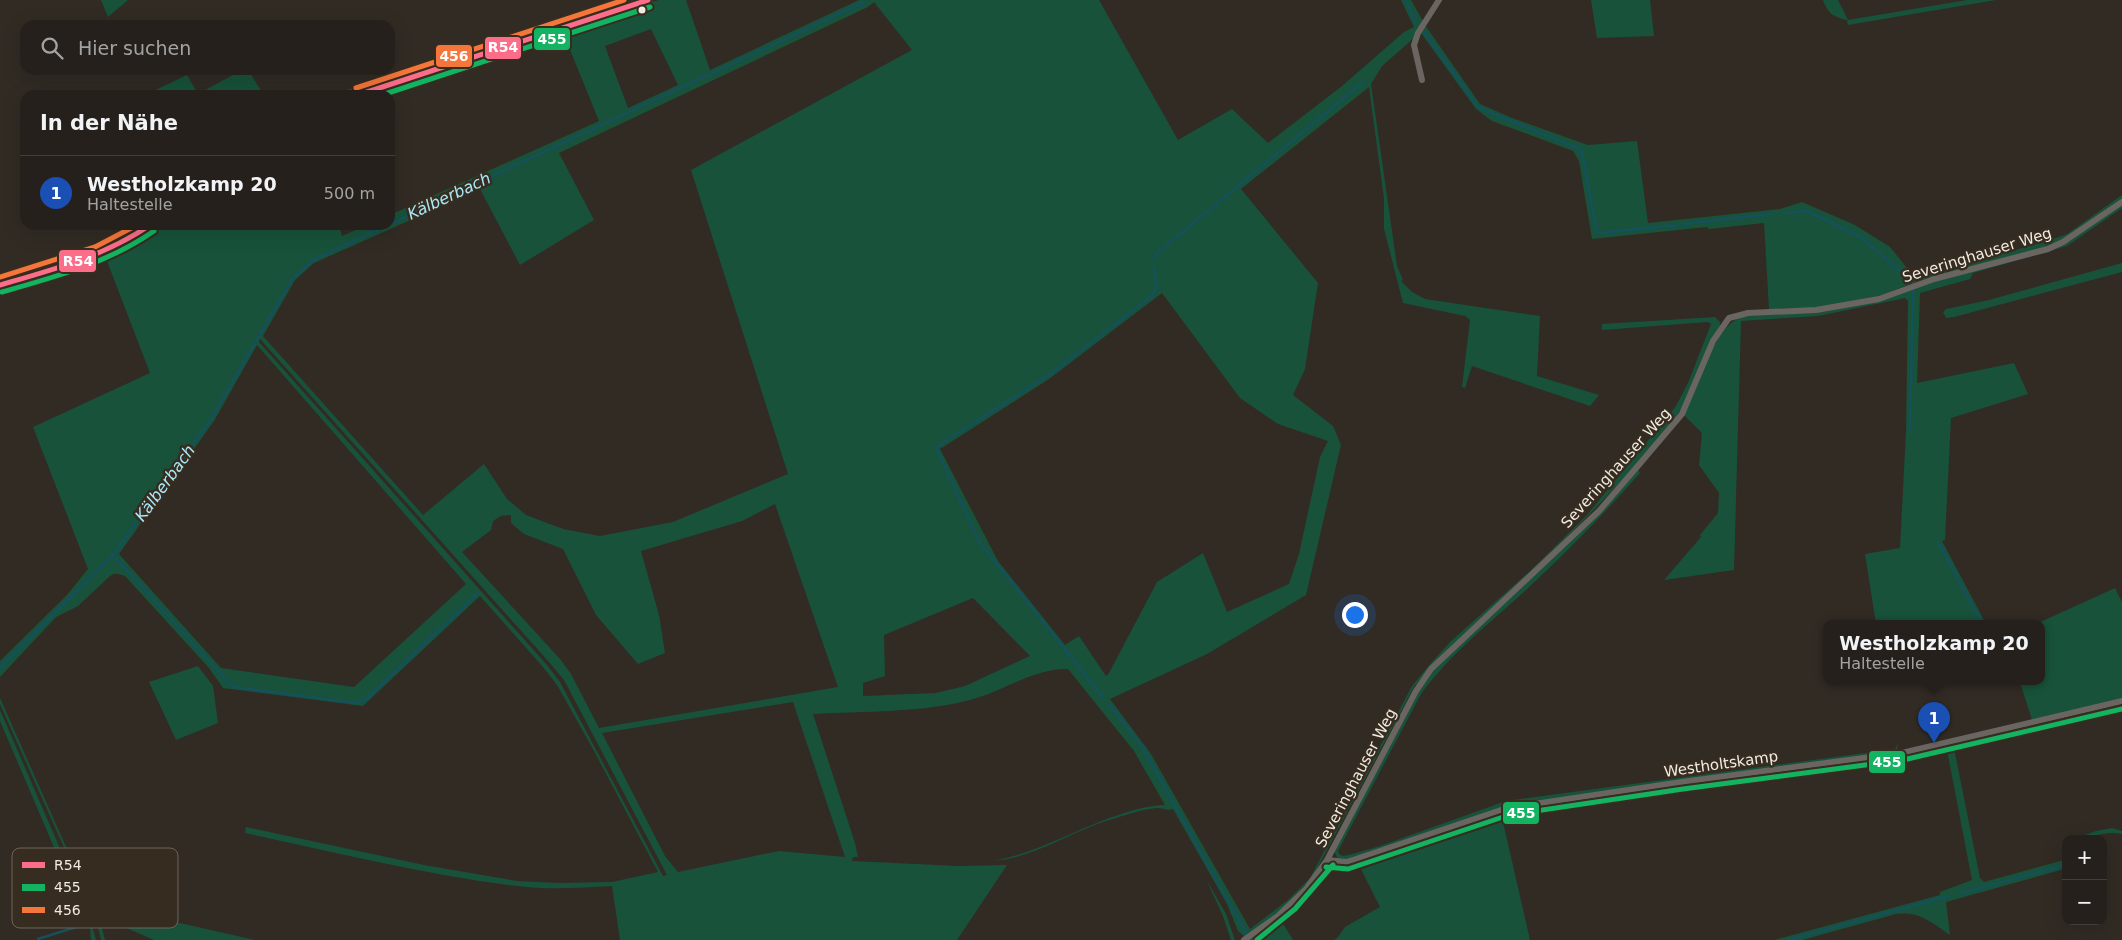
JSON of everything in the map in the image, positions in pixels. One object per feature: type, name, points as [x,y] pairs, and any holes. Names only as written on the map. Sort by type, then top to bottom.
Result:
[{"type":"main road","points":[[373,90],[648,0]]},
{"type":"main road","points":[[0,285],[111,249],[131,239],[143,230]]},
{"type":"street","points":[[1422,80],[1414,45],[1418,33],[1439,0]]},
{"type":"street","name":"Severinghauser Weg","points":[[1244,940],[1278,916],[1306,890],[1327,860],[1416,691],[1431,670],[1599,511],[1682,414],[1713,341],[1726,321],[1737,315],[1748,313],[1816,310],[1879,299],[1934,279],[2048,248],[2063,242],[2122,202]]},
{"type":"street","name":"Westholtskamp","points":[[1327,860],[1346,862],[1507,808],[1682,782],[1902,753],[2122,701]]},
{"type":"green space","points":[[101,0],[128,0],[108,17]]},
{"type":"green space","points":[[617,0],[627,1],[363,90],[347,90]]},
{"type":"green space","points":[[659,0],[686,0],[710,70],[859,0],[1099,0],[1178,140],[1232,109],[1268,143],[1342,86],[1404,32],[1414,27],[1401,0],[1411,0],[1423,21],[1414,38],[1382,66],[1371,84],[1397,266],[1403,280],[1401,281],[1412,292],[1425,299],[1540,316],[1537,376],[1599,395],[1590,406],[1472,366],[1465,388],[1462,387],[1470,320],[1465,316],[1403,303],[1384,229],[1384,199],[1369,87],[1241,189],[1318,283],[1305,369],[1293,395],[1333,426],[1341,445],[1306,595],[1207,654],[1110,699],[1151,754],[1250,929],[1288,900],[1310,878],[1412,686],[1450,642],[1530,571],[1586,516],[1676,406],[1688,383],[1711,324],[1708,322],[1602,330],[1602,324],[1715,317],[1720,322],[1720,326],[1686,402],[1664,433],[1576,528],[1433,664],[1414,687],[1312,878],[1277,914],[1245,937],[1238,931],[1227,904],[1173,809],[1157,808],[1133,813],[1095,825],[1023,855],[993,861],[1026,852],[1124,813],[1150,806],[1165,805],[1134,751],[1068,669],[1043,672],[982,696],[951,704],[892,711],[813,714],[855,843],[858,857],[853,857],[852,861],[958,866],[1007,865],[957,940],[620,940],[612,886],[540,888],[517,886],[448,876],[245,833],[246,827],[424,865],[517,881],[559,883],[612,882],[658,872],[557,685],[480,596],[363,706],[223,688],[209,668],[125,576],[117,574],[109,577],[78,606],[56,617],[0,677],[0,661],[67,595],[88,569],[33,427],[150,373],[107,261],[0,294],[0,289],[105,255],[131,243],[149,230],[340,230],[342,236],[356,230],[388,230],[314,263],[295,280],[263,336],[423,515],[484,464],[507,499],[526,515],[563,529],[600,536],[673,522],[788,474],[691,170],[912,50],[874,2],[868,7],[559,153],[594,220],[520,265],[480,189],[395,227],[395,213],[599,121],[564,35],[395,91],[384,90],[632,10],[634,12],[638,11],[641,5]],"holes":[[[651,29],[678,85],[628,108],[605,46]],[[1162,293],[1240,398],[1278,424],[1328,441],[1320,457],[1299,554],[1289,584],[1227,612],[1203,553],[1157,582],[1106,676],[1079,636],[1065,645],[998,561],[940,449],[1049,379]],[[260,339],[564,680],[667,875],[663,876],[560,682],[547,665],[259,342]],[[257,345],[466,584],[354,687],[221,668],[119,554],[214,421]],[[775,504],[838,687],[599,728],[571,674],[561,660],[462,552],[491,530],[493,521],[501,516],[511,515],[511,523],[524,534],[563,549],[596,615],[638,664],[665,653],[659,615],[641,551],[742,521]],[[973,598],[1030,656],[965,686],[936,693],[863,696],[863,683],[885,676],[884,635]],[[793,702],[845,857],[779,851],[678,872],[665,856],[602,733]]]},
{"type":"green space","points":[[1591,0],[1650,0],[1654,36],[1597,38]]},
{"type":"green space","points":[[1823,0],[1838,0],[1848,20],[1967,0],[1996,0],[1848,25],[1847,20],[1829,12]]},
{"type":"green space","points":[[1425,25],[1480,104],[1512,118],[1588,145],[1637,141],[1648,223],[1780,209],[1802,202],[1855,225],[1890,247],[1916,279],[2067,234],[2122,195],[2122,200],[2060,241],[2046,247],[1918,281],[1879,296],[1815,308],[1769,309],[1764,223],[1592,239],[1579,161],[1573,151],[1492,121],[1476,109],[1421,33]]},
{"type":"green space","points":[[187,75],[196,90],[156,90]]},
{"type":"green space","points":[[233,75],[251,75],[261,90],[205,90]]},
{"type":"green space","points":[[2122,204],[2122,208],[2067,246],[1973,273],[1970,279],[1920,293],[1917,383],[2014,363],[2028,394],[1951,418],[1945,540],[1942,541],[1984,620],[1875,620],[1865,554],[1900,548],[1906,431],[1908,301],[1905,298],[1818,316],[1741,321],[1734,570],[1664,580],[1701,537],[1700,535],[1718,513],[1719,493],[1699,465],[1702,433],[1684,415],[1706,360],[1722,333],[1731,323],[1741,317],[1879,300],[1933,282],[2048,250]]},
{"type":"green space","points":[[129,230],[136,230],[109,246],[39,269],[32,268],[102,244]]},
{"type":"green space","points":[[2122,263],[2122,272],[1954,317],[1946,318],[1943,312],[1946,309],[1989,300]]},
{"type":"green space","points":[[1638,470],[1640,473],[1584,533],[1541,576],[1457,652],[1432,679],[1421,694],[1338,851],[1339,854],[1343,856],[1380,846],[1506,801],[1895,749],[1898,744],[1897,751],[1509,805],[1350,859],[1338,860],[1334,851],[1418,693],[1432,672]]},
{"type":"green space","points":[[2115,588],[2122,602],[2122,698],[2032,720],[2021,685],[2045,685],[2045,620]]},
{"type":"green space","points":[[198,666],[213,686],[218,723],[176,740],[149,682]]},
{"type":"green space","points":[[0,698],[67,848],[64,848],[0,704]]},
{"type":"green space","points":[[0,710],[60,848],[54,848],[0,721]]},
{"type":"green space","points":[[1964,741],[1954,748],[1980,878],[1984,882],[2062,861],[2062,870],[1946,902],[1950,935],[1919,916],[1896,914],[1802,940],[1774,940],[1940,895],[1940,892],[1972,880],[1946,745]]},
{"type":"green space","points":[[1494,814],[1500,817],[1503,822],[1530,940],[1334,940],[1345,927],[1380,907],[1357,861]]},
{"type":"green space","points":[[2112,828],[2122,831],[2122,834],[2085,835]]},
{"type":"green space","points":[[1206,879],[1226,914],[1235,940],[1231,940],[1223,916]]},
{"type":"green space","points":[[1279,917],[1293,940],[1247,940]]},
{"type":"green space","points":[[178,923],[255,940],[154,940],[126,928],[178,928]]},
{"type":"green space","points":[[90,928],[93,928],[96,940],[91,940]]},
{"type":"green space","points":[[98,928],[102,928],[105,940],[101,940]]},
{"type":"waterway","points":[[1406,0],[1415,22]]},
{"type":"waterway","name":"Kälberbach","points":[[395,222],[864,2]]},
{"type":"waterway","points":[[1424,32],[1479,108],[1580,149],[1596,227],[1599,233],[1677,225]]},
{"type":"waterway","points":[[1154,259],[1156,254],[1363,82]]},
{"type":"waterway","points":[[1783,213],[1807,211],[1861,237],[1913,283]]},
{"type":"waterway","points":[[1683,224],[1772,214]]},
{"type":"waterway","name":"Kälberbach","points":[[0,668],[113,555],[211,419],[292,279],[313,260],[377,230]]},
{"type":"waterway","points":[[1103,697],[980,543],[936,447],[1050,374],[1152,296],[1156,288],[1154,266]]},
{"type":"waterway","points":[[1910,429],[1913,290]]},
{"type":"waterway","points":[[1938,542],[1980,620]]},
{"type":"waterway","points":[[113,555],[230,684],[235,687],[355,703],[366,699],[478,593]]},
{"type":"waterway","points":[[1109,704],[1142,747],[1246,933]]},
{"type":"waterway","points":[[1961,893],[2062,866]]},
{"type":"waterway","points":[[1788,940],[1949,896]]},
{"type":"waterway","points":[[38,939],[73,928]]},
{"type":"transit line","name":"456","points":[[356,88],[624,0]]},
{"type":"transit line","name":"R54","points":[[373,90],[648,0]]},
{"type":"transit line","name":"455","points":[[395,91],[650,7]]},
{"type":"transit line","name":"456","points":[[0,277],[95,247],[127,230]]},
{"type":"transit line","name":"R54","points":[[0,285],[78,261],[115,245],[142,230]]},
{"type":"transit line","name":"455","points":[[2,292],[81,268],[118,252],[154,231]]},
{"type":"transit line","name":"455","points":[[1326,867],[1348,869],[1509,815],[1683,789],[1903,760],[2122,709]]},
{"type":"transit line","name":"455","points":[[1257,940],[1295,909],[1333,865]]},
{"type":"place","name":"Westholzkamp 20","points":[[1934,743]]}]
